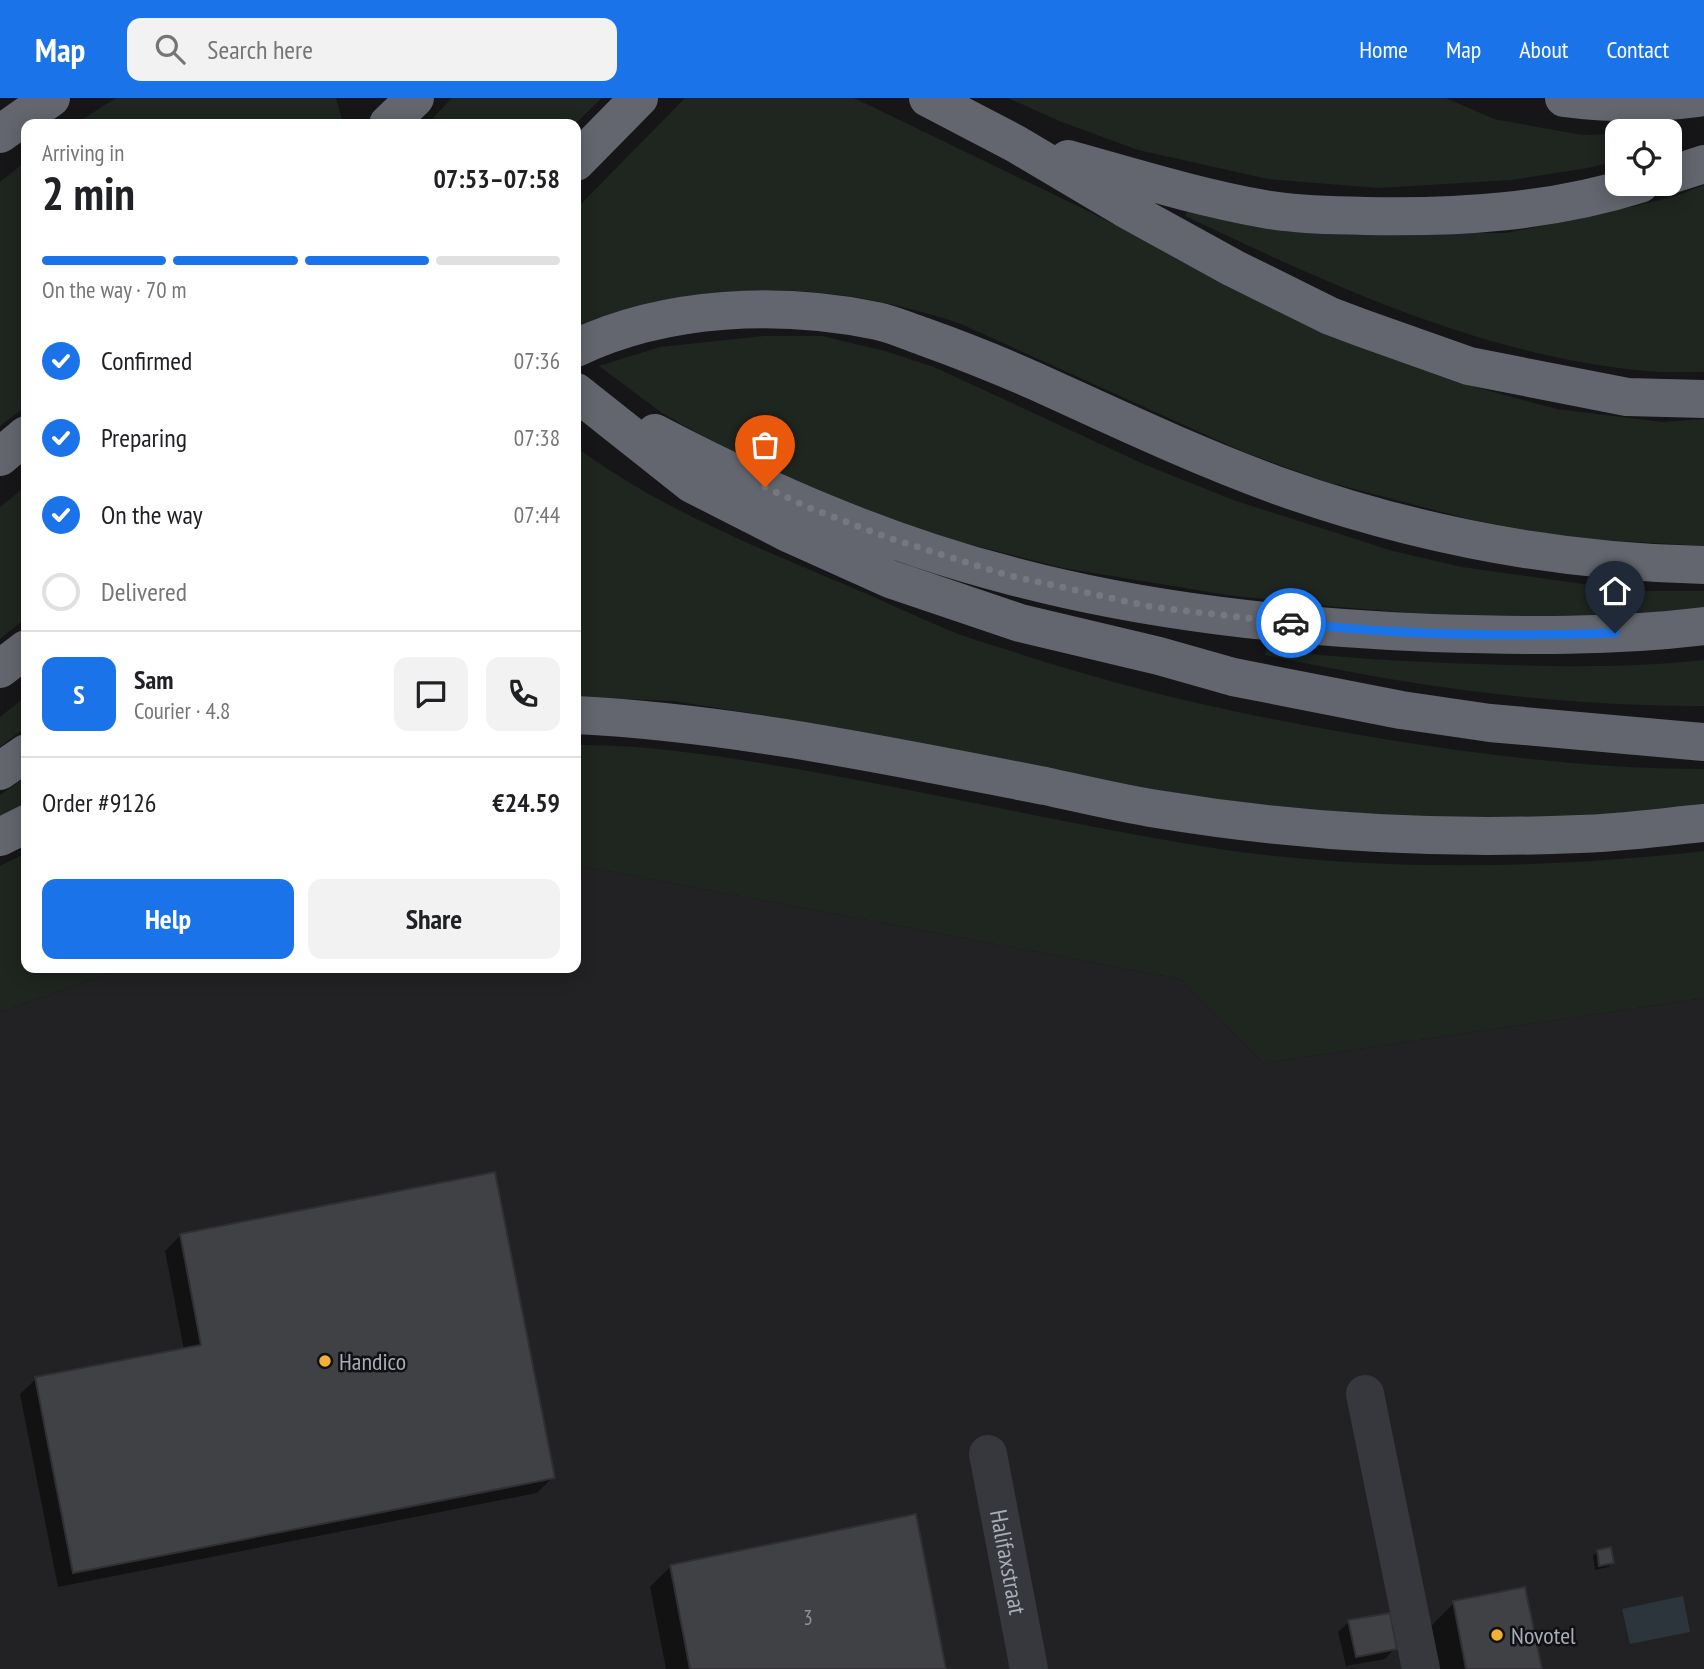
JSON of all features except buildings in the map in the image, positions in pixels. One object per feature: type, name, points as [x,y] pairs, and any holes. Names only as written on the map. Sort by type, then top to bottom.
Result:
[{"type":"highway","points":[[21,119],[51,98]]},
{"type":"highway","points":[[377,98],[386,119]]},
{"type":"highway","points":[[393,119],[415,98]]},
{"type":"highway","points":[[581,157],[639,98]]},
{"type":"highway","points":[[928,98],[1016,144],[1233,268],[1330,316],[1469,366],[1628,397],[1704,399]]},
{"type":"highway","points":[[1564,98],[1644,103],[1698,98]]},
{"type":"highway","points":[[0,134],[21,119]]},
{"type":"highway","points":[[1016,144],[1202,197],[1268,210],[1335,216],[1476,214],[1550,205],[1605,192]]},
{"type":"highway","points":[[1682,170],[1704,164]]},
{"type":"highway","points":[[581,346],[653,323],[707,312],[800,310],[879,322],[978,356],[1183,448],[1277,485],[1380,517],[1477,541],[1573,558],[1704,565]]},
{"type":"highway","points":[[581,395],[790,534],[890,579],[1020,623],[1159,656],[1233,677],[1401,710],[1490,723],[1704,742]]},
{"type":"highway","points":[[0,457],[21,439]]},
{"type":"highway","points":[[696,471],[807,507],[889,538],[1007,575],[1152,607],[1351,630],[1486,635],[1615,633],[1704,626]]},
{"type":"highway","points":[[0,669],[21,653]]},
{"type":"highway","points":[[581,715],[648,719],[764,734],[1156,809],[1327,829],[1471,837],[1582,834],[1704,823]]},
{"type":"highway","points":[[0,771],[21,756]]},
{"type":"highway","points":[[0,837],[21,826]]},
{"type":"street","points":[[1365,1394],[1421,1669]]},
{"type":"street","name":"Halifaxstraat","points":[[988,1454],[1029,1669]]},
{"type":"shaded area","points":[[116,98],[336,98],[342,119],[83,119]]},
{"type":"shaded area","points":[[452,98],[602,98],[580,119],[432,119]]},
{"type":"shaded area","points":[[685,98],[854,98],[1088,211],[1253,296],[1464,384],[1557,409],[1662,422],[1704,419],[1704,546],[1570,538],[1472,520],[1324,481],[1246,453],[961,324],[880,302],[800,291],[719,293],[636,307],[581,326],[581,204]]},
{"type":"shaded area","points":[[1008,98],[1446,98],[1494,119],[1582,135],[1605,134],[1605,164],[1512,180],[1378,188],[1268,179],[1138,150],[1059,121]]},
{"type":"shaded area","points":[[21,165],[21,410],[0,426],[0,182]]},
{"type":"shaded area","points":[[1704,185],[1704,372],[1653,372],[1585,363],[1467,334],[1352,291],[1185,216],[1188,210],[1332,233],[1506,233],[1606,213],[1682,196],[1682,194]]},
{"type":"shaded area","points":[[764,336],[822,336],[885,351],[934,367],[1148,466],[1236,501],[1393,551],[1462,567],[1633,591],[1704,591],[1704,609],[1599,620],[1461,617],[1227,595],[1063,568],[925,533],[819,494],[662,413],[599,366],[660,347]]},
{"type":"shaded area","points":[[581,451],[639,488],[706,524],[978,641],[1143,690],[1337,731],[1428,746],[1566,763],[1704,769],[1704,808],[1644,814],[1442,820],[1215,801],[769,716],[673,701],[581,697]]},
{"type":"shaded area","points":[[21,490],[21,622],[0,639],[0,507]]},
{"type":"shaded area","points":[[1266,649],[1372,659],[1535,666],[1620,666],[1704,660],[1704,706],[1593,703],[1428,685],[1265,655]]},
{"type":"shaded area","points":[[21,700],[21,731],[0,747],[0,717]]},
{"type":"shaded area","points":[[581,745],[659,749],[742,760],[849,778],[1161,839],[1272,856],[1458,865],[1584,862],[1704,851],[1704,998],[1263,1063],[1181,979],[581,866]]},
{"type":"shaded area","points":[[21,780],[21,807],[0,816],[0,795]]},
{"type":"shaded area","points":[[21,856],[21,973],[110,973],[0,1012],[0,866]]},
{"type":"shaded area","points":[[581,866],[1181,979],[1263,1063],[1704,998],[1704,1669],[0,1669],[0,1012],[110,973],[581,973]]},
{"type":"shaded area","points":[[1683,1596],[1690,1632],[1630,1644],[1622,1609]]},
{"type":"way so far","points":[[765,487],[807,507],[889,538],[1007,575],[1152,607],[1291,623]]},
{"type":"place","name":"Handico","points":[[325,1361]]},
{"type":"place","name":"Novotel","points":[[1497,1635]]},
{"type":"route","points":[[1291,623],[1351,630],[1527,636],[1615,633]]}]
